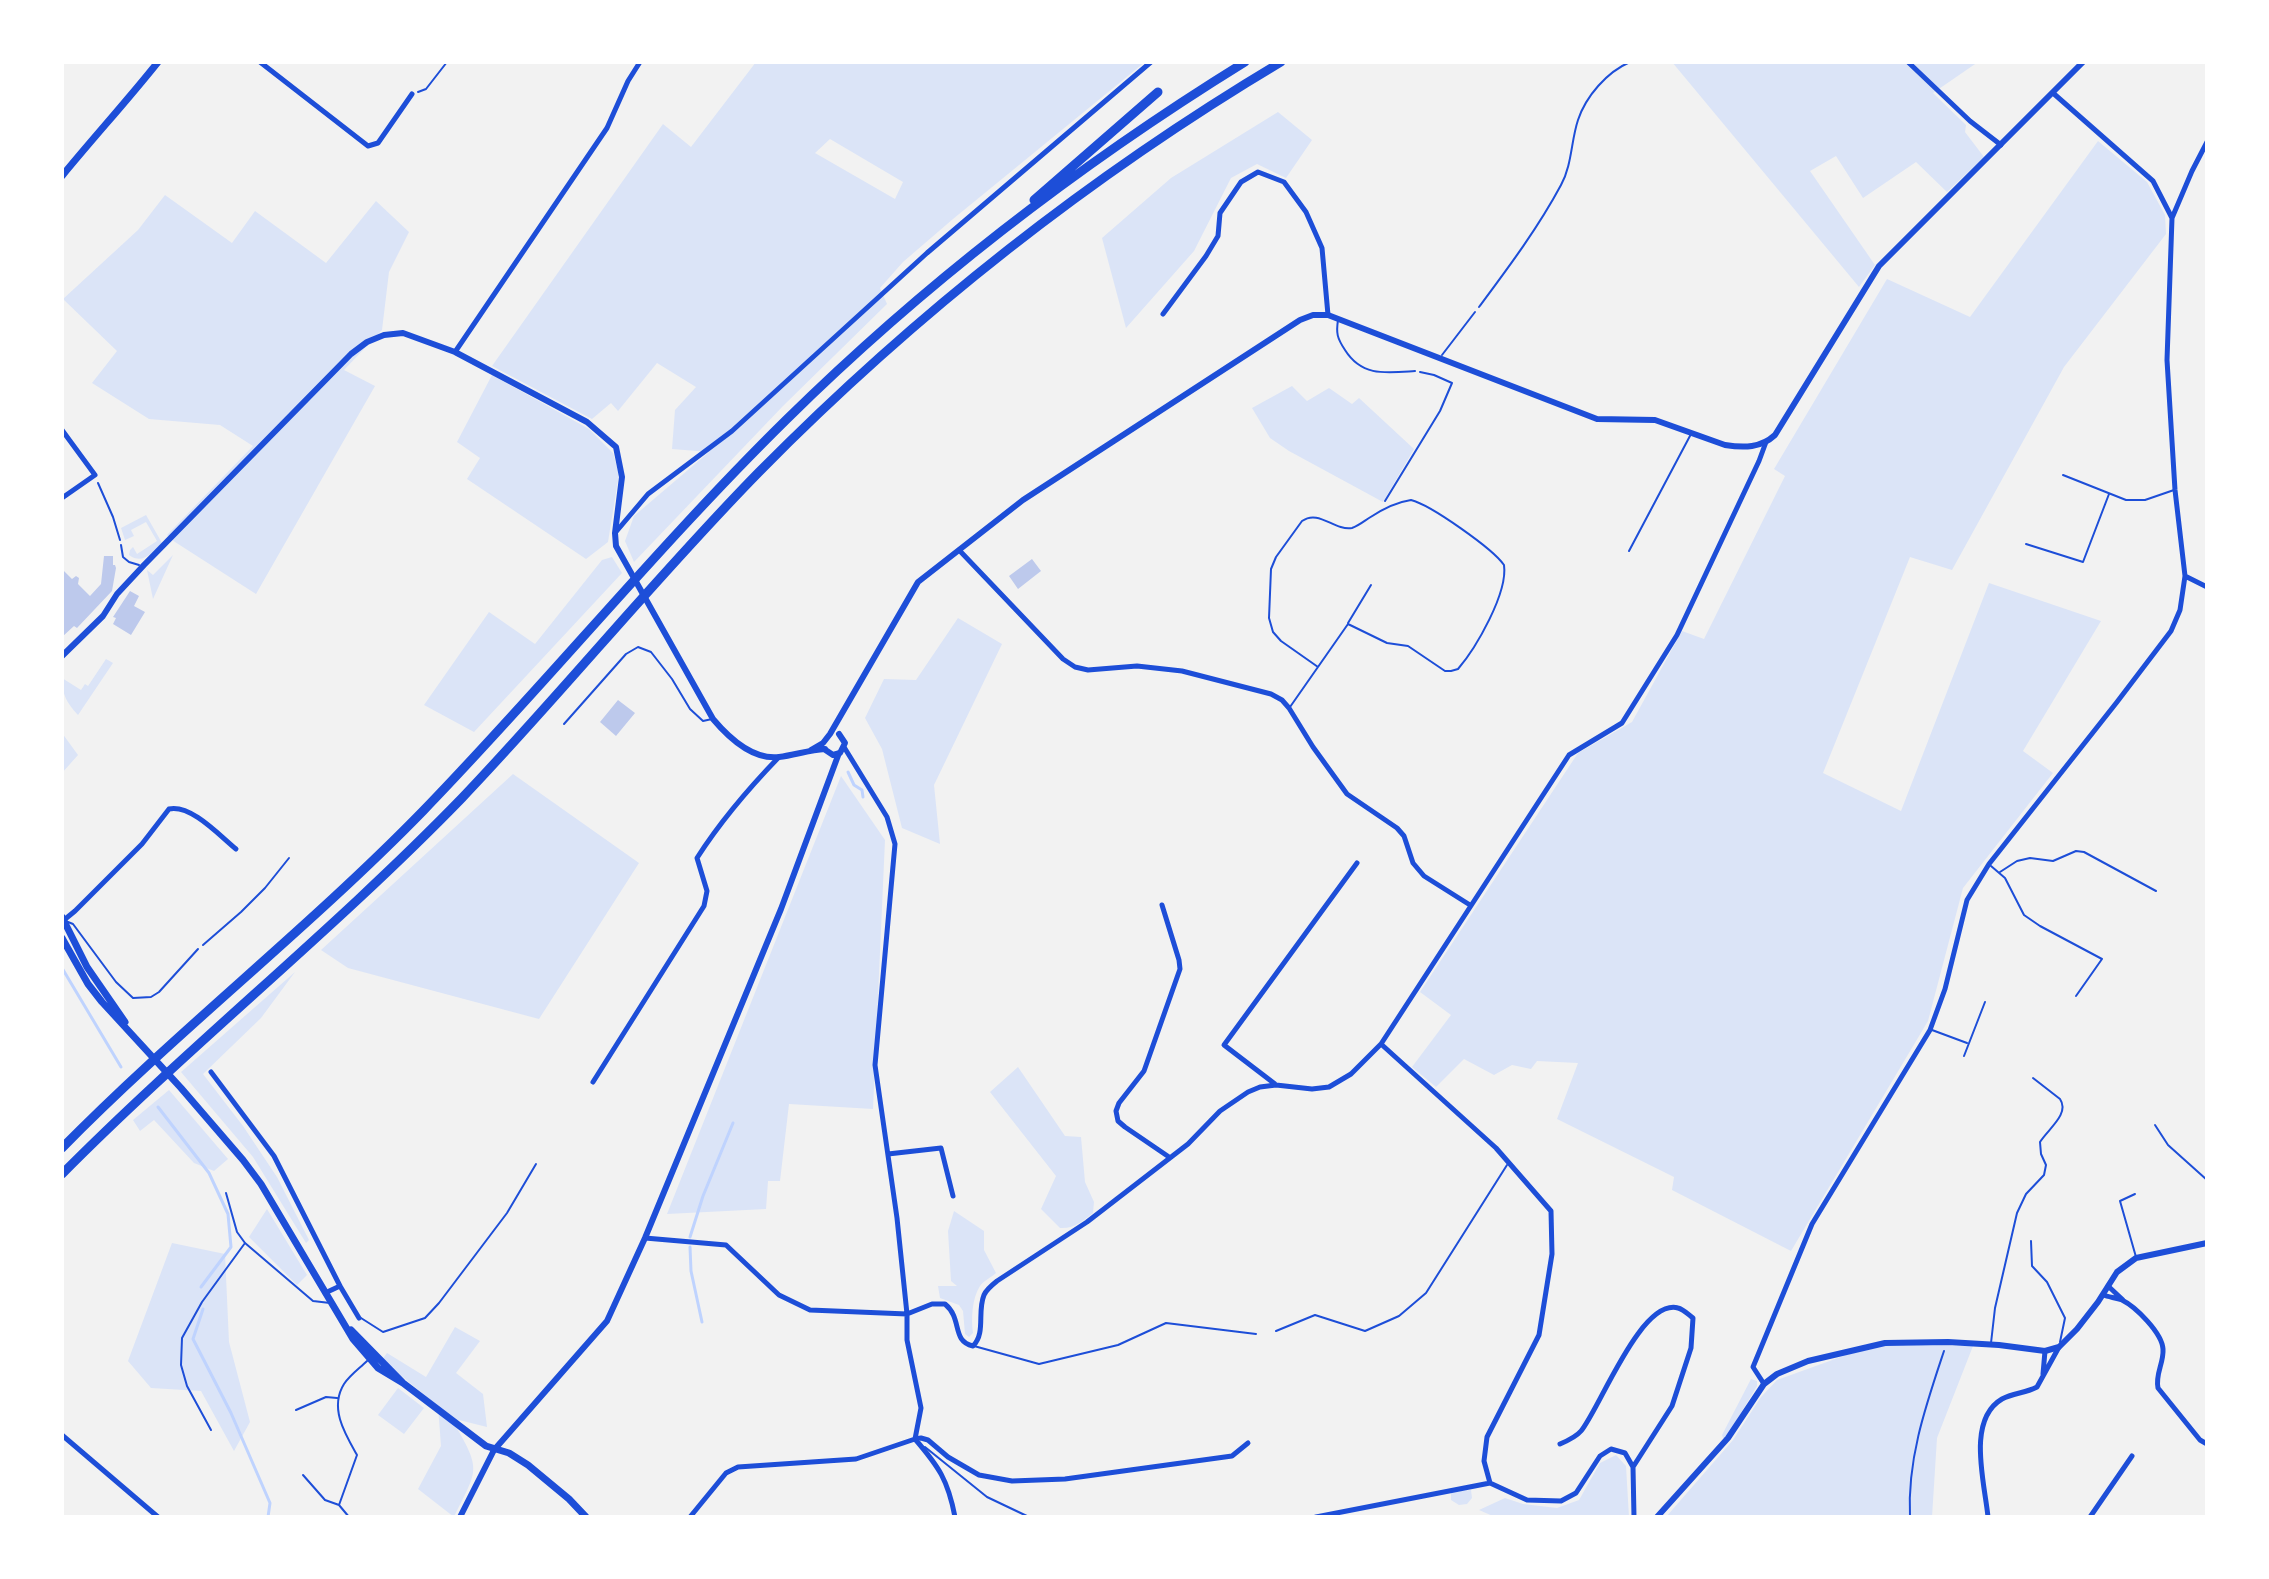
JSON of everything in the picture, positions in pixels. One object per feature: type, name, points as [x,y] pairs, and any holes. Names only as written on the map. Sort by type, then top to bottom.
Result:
[{"type":"highway","points":[[974,253],[1131,136],[1245,62]]},
{"type":"highway","points":[[62,1174],[126,1111],[317,938],[463,796],[721,512],[845,389],[970,280],[1051,216],[1174,129],[1281,62]]},
{"type":"highway","points":[[62,1148],[391,844],[485,746],[671,539],[841,367],[1158,92]]},
{"type":"main road","points":[[62,176],[158,62]]},
{"type":"main road","points":[[63,920],[87,967],[141,1043]]},
{"type":"main road","points":[[62,938],[88,984],[117,1020],[181,1088],[261,1184],[353,1339],[388,1375],[481,1443],[509,1453],[528,1465],[586,1517]]},
{"type":"street","points":[[260,62],[368,146],[378,143],[412,94]]},
{"type":"street","points":[[455,352],[607,128],[640,62]]},
{"type":"street","points":[[615,533],[648,494],[732,431],[927,253],[1151,62]]},
{"type":"street","points":[[1908,62],[1970,121],[2001,145]]},
{"type":"street","points":[[824,746],[918,582],[1023,500],[1300,320],[1313,315],[1338,318],[1597,419],[1670,423],[1725,445],[1764,442],[1777,431],[1879,266],[2083,62]]},
{"type":"street","points":[[2053,93],[2153,181],[2172,218]]},
{"type":"street","points":[[1764,1382],[1753,1367],[1812,1224],[1930,1030],[1945,989],[1967,900],[1989,864],[2171,631],[2180,610],[2185,576],[2175,490],[2167,360],[2172,218],[2207,142]]},
{"type":"street","points":[[1163,314],[1218,236],[1220,213],[1241,182],[1258,172],[1284,182],[1306,212],[1322,248],[1328,315]]},
{"type":"street","points":[[62,656],[103,616],[117,594],[144,565],[351,354],[367,342],[384,335],[403,333],[455,352],[587,422],[616,447],[622,477],[616,546],[713,719],[726,734],[756,754],[779,757],[824,746],[839,752],[854,765],[887,817],[895,844],[875,1065],[907,1314],[907,1340],[921,1408],[915,1439]]},
{"type":"street","points":[[62,430],[95,475],[62,498]]},
{"type":"street","points":[[645,1238],[726,1245],[779,1295],[810,1310],[907,1314],[932,1304],[945,1304],[954,1313],[961,1340],[973,1346],[980,1335],[984,1293],[997,1281],[1087,1222],[1188,1144],[1220,1111],[1260,1087],[1329,1087],[1351,1074],[1381,1044],[1569,755],[1622,723],[1677,635],[1759,461],[1764,442]]},
{"type":"street","points":[[959,549],[1063,659],[1075,667],[1088,670],[1137,666],[1182,671],[1271,694],[1282,700],[1347,794],[1397,828],[1404,836],[1413,863],[1424,876],[1470,905]]},
{"type":"street","points":[[2185,576],[2207,587]]},
{"type":"street","points":[[460,1517],[494,1450],[607,1321],[645,1238],[781,909],[835,769],[843,739],[839,734],[840,718]]},
{"type":"street","points":[[830,734],[839,734]]},
{"type":"street","points":[[593,1082],[704,906],[707,891],[697,858],[760,776],[779,757]]},
{"type":"street","points":[[63,920],[142,844],[169,809],[176,807],[189,811],[236,849]]},
{"type":"street","points":[[1276,1085],[1224,1045],[1357,863]]},
{"type":"street","points":[[1162,905],[1180,969],[1144,1071],[1124,1095],[1116,1111],[1118,1121],[1169,1157]]},
{"type":"street","points":[[1381,1044],[1496,1148],[1551,1211],[1552,1254],[1539,1335],[1487,1437],[1484,1461],[1490,1483]]},
{"type":"street","points":[[211,1072],[274,1156],[359,1318]]},
{"type":"street","points":[[888,1154],[941,1148],[953,1196]]},
{"type":"street","points":[[1988,1517],[1980,1441],[1981,1427],[1988,1414],[2000,1400],[2034,1390],[2059,1347],[2077,1329],[2117,1272],[2136,1258],[2207,1243]]},
{"type":"street","points":[[325,1293],[340,1286]]},
{"type":"street","points":[[2108,1286],[2145,1319],[2161,1342],[2163,1349],[2158,1388],[2200,1440],[2207,1444]]},
{"type":"street","points":[[2103,1295],[2123,1301]]},
{"type":"street","points":[[1560,1444],[1580,1434],[1628,1346],[1658,1312],[1670,1307],[1680,1308],[1693,1318],[1691,1348],[1672,1406],[1633,1467]]},
{"type":"street","points":[[1657,1517],[1728,1438],[1764,1382],[1777,1374],[1808,1361],[1885,1343],[1991,1344],[2045,1351],[2059,1347]]},
{"type":"street","points":[[2042,1379],[2045,1351]]},
{"type":"street","points":[[62,1435],[158,1517]]},
{"type":"street","points":[[690,1517],[726,1473],[738,1467],[856,1459],[921,1438],[979,1475],[997,1480],[1025,1481],[1093,1476],[1232,1456],[1248,1443]]},
{"type":"street","points":[[915,1439],[939,1467],[952,1499],[955,1517]]},
{"type":"street","points":[[1316,1517],[1490,1483],[1527,1500],[1561,1501],[1576,1493],[1600,1456],[1611,1449],[1625,1453],[1633,1467],[1634,1517]]},
{"type":"street","points":[[2090,1517],[2132,1456]]},
{"type":"lane","points":[[1439,358],[1475,312]]},
{"type":"lane","points":[[1338,318],[1336,335],[1352,360],[1371,372],[1415,371]]},
{"type":"lane","points":[[1629,551],[1692,433]]},
{"type":"lane","points":[[2063,475],[2126,500],[2145,500],[2175,490]]},
{"type":"lane","points":[[2026,544],[2083,562],[2109,494]]},
{"type":"lane","points":[[1318,667],[1273,632],[1268,604],[1271,569],[1276,557],[1307,517],[1318,517],[1341,527],[1355,527],[1411,500],[1425,505],[1500,559],[1505,572],[1503,585],[1482,635],[1458,669],[1445,671],[1408,646],[1387,643],[1348,624]]},
{"type":"lane","points":[[121,545],[123,557],[129,562],[144,565]]},
{"type":"lane","points":[[1289,708],[1348,624],[1371,585]]},
{"type":"lane","points":[[564,724],[626,654],[638,647],[651,652],[690,709],[703,721],[713,719]]},
{"type":"lane","points":[[1999,872],[2017,861],[2030,858],[2053,861],[2076,851],[2084,852],[2156,891]]},
{"type":"lane","points":[[1989,864],[2005,878],[2024,915],[2102,959],[2076,996]]},
{"type":"lane","points":[[63,920],[73,924],[116,982],[133,998],[151,997],[159,992],[198,949]]},
{"type":"lane","points":[[1964,1056],[1985,1002]]},
{"type":"lane","points":[[1930,1030],[1968,1044]]},
{"type":"lane","points":[[1991,1344],[1995,1308],[2017,1213],[2026,1194],[2044,1175],[2046,1165],[2040,1142],[2064,1108],[2060,1099],[2033,1078]]},
{"type":"lane","points":[[2155,1125],[2168,1145],[2207,1180]]},
{"type":"lane","points":[[359,1318],[383,1332],[425,1318],[507,1213],[536,1164]]},
{"type":"lane","points":[[1276,1331],[1315,1315],[1365,1331],[1399,1316],[1426,1293],[1508,1164]]},
{"type":"lane","points":[[226,1193],[237,1232],[245,1243],[313,1301],[331,1303]]},
{"type":"lane","points":[[2135,1194],[2120,1201],[2136,1258]]},
{"type":"lane","points":[[2031,1241],[2032,1266],[2047,1282],[2065,1318],[2059,1347]]},
{"type":"lane","points":[[211,1430],[187,1386],[181,1365],[182,1338],[202,1302],[245,1243]]},
{"type":"lane","points":[[973,1346],[1039,1364],[1118,1345],[1166,1323],[1256,1334]]},
{"type":"lane","points":[[339,1505],[357,1455],[341,1427],[338,1398],[345,1382],[371,1357]]},
{"type":"lane","points":[[296,1410],[326,1397],[338,1398]]},
{"type":"lane","points":[[915,1439],[987,1497],[1029,1517]]},
{"type":"lane","points":[[303,1475],[325,1500],[339,1505],[349,1517]]},
{"type":"path","points":[[412,94],[426,89],[447,62]]},
{"type":"path","points":[[1475,312],[1518,254],[1563,182],[1578,118],[1594,90],[1617,68],[1630,62]]},
{"type":"path","points":[[1377,514],[1440,411],[1452,383],[1415,371]]},
{"type":"path","points":[[95,475],[121,545]]},
{"type":"path","points":[[198,949],[241,912],[289,858]]},
{"type":"path","points":[[1910,1517],[1913,1459],[1928,1400],[1948,1342]]},
{"type":"shaded area","points":[[756,62],[1145,62],[903,262],[880,288],[887,304],[783,406],[634,562],[625,541],[634,516],[709,452],[672,449],[675,410],[696,387],[657,363],[618,411],[611,403],[592,419],[492,366],[663,124],[691,147]],"holes":[[[830,139],[903,182],[895,199],[815,153]]]},
{"type":"shaded area","points":[[1672,62],[1978,62],[1933,93],[1966,125],[1965,132],[1984,157],[1947,192],[1916,162],[1863,198],[1836,156],[1810,171],[1875,265],[1859,287]]},
{"type":"shaded area","points":[[1278,112],[1312,140],[1286,178],[1257,164],[1231,178],[1194,251],[1126,328],[1102,238],[1171,178]]},
{"type":"shaded area","points":[[2098,141],[2147,182],[2165,215],[2166,234],[2064,367],[1952,570],[1910,557],[1823,773],[1901,811],[1989,583],[2101,621],[2023,751],[2053,773],[1963,888],[1928,1021],[1791,1251],[1672,1190],[1674,1177],[1557,1119],[1578,1063],[1537,1061],[1531,1069],[1512,1065],[1494,1075],[1464,1059],[1436,1087],[1412,1067],[1451,1015],[1420,992],[1578,753],[1632,722],[1682,631],[1704,639],[1785,476],[1774,469],[1887,279],[1970,317]]},
{"type":"shaded area","points":[[165,195],[232,243],[255,211],[326,263],[376,201],[409,232],[389,272],[382,330],[344,370],[375,386],[256,594],[167,535],[253,446],[220,425],[149,419],[92,383],[117,351],[63,299],[138,230]]},
{"type":"shaded area","points":[[492,375],[589,429],[613,453],[619,474],[608,542],[586,559],[467,479],[480,458],[457,442]]},
{"type":"shaded area","points":[[1292,386],[1307,401],[1329,388],[1352,404],[1359,398],[1414,449],[1383,502],[1270,438],[1252,408]]},
{"type":"shaded area","points":[[146,515],[162,543],[147,556],[134,558],[129,555],[133,547],[137,554],[157,541],[146,522],[131,530],[134,536],[125,540],[121,528]]},
{"type":"shaded area","points":[[173,555],[153,599],[147,570],[153,575]]},
{"type":"shaded area","points":[[612,557],[622,573],[474,732],[424,705],[489,612],[535,644],[602,560]]},
{"type":"shaded area","points":[[958,618],[1002,644],[934,785],[940,844],[902,828],[882,749],[865,718],[884,679],[916,680]]},
{"type":"shaded area","points":[[106,659],[113,663],[78,715],[66,698],[62,678],[81,690],[85,684],[88,686]]},
{"type":"shaded area","points":[[62,733],[78,755],[62,773]]},
{"type":"shaded area","points":[[513,774],[639,863],[539,1019],[348,968],[321,950]]},
{"type":"shaded area","points":[[841,776],[885,840],[873,1109],[789,1104],[780,1181],[768,1181],[766,1209],[667,1214]]},
{"type":"shaded area","points":[[295,972],[261,1018],[203,1074],[277,1177],[309,1240],[306,1243],[253,1157],[181,1072]]},
{"type":"shaded area","points":[[1018,1067],[1065,1136],[1081,1137],[1085,1182],[1094,1202],[1093,1213],[1074,1226],[1060,1228],[1041,1209],[1056,1176],[990,1092]]},
{"type":"shaded area","points":[[169,1090],[228,1159],[214,1171],[194,1163],[154,1120],[140,1131],[133,1120]]},
{"type":"shaded area","points":[[267,1209],[307,1275],[297,1285],[249,1237]]},
{"type":"shaded area","points":[[954,1211],[984,1231],[984,1250],[996,1273],[983,1282],[977,1291],[973,1333],[969,1337],[965,1334],[963,1311],[959,1305],[940,1298],[938,1286],[957,1286],[951,1281],[948,1231]]},
{"type":"shaded area","points":[[172,1243],[225,1254],[229,1342],[250,1422],[234,1451],[201,1391],[151,1388],[128,1361]]},
{"type":"shaded area","points":[[455,1327],[480,1341],[456,1373],[483,1394],[487,1427],[459,1420],[455,1425],[473,1462],[473,1471],[454,1517],[418,1489],[441,1446],[438,1406],[382,1360],[387,1353],[426,1377]]},
{"type":"shaded area","points":[[1885,1346],[1973,1346],[1937,1438],[1932,1517],[1666,1517],[1733,1440],[1761,1397],[1777,1380],[1849,1354]]},
{"type":"shaded area","points":[[1751,1379],[1757,1381],[1757,1386],[1726,1438],[1723,1438],[1722,1435]]},
{"type":"shaded area","points":[[398,1388],[424,1408],[404,1434],[378,1415]]},
{"type":"shaded area","points":[[1616,1455],[1626,1466],[1629,1517],[1495,1517],[1479,1510],[1505,1498],[1523,1504],[1557,1508],[1579,1500],[1600,1463]]},
{"type":"shaded area","points":[[1471,1490],[1472,1498],[1467,1504],[1459,1505],[1451,1500],[1451,1492]]},
{"type":"building","points":[[104,556],[113,556],[116,568],[112,591],[77,628],[74,626],[62,637],[62,569],[72,579],[76,576],[79,578],[78,584],[90,596],[101,584]]},
{"type":"building","points":[[1032,559],[1041,571],[1018,589],[1009,576]]},
{"type":"building","points":[[130,591],[139,596],[134,606],[145,612],[131,635],[113,624],[116,618],[113,617]]},
{"type":"building","points":[[618,700],[635,713],[616,736],[600,722]]},
{"type":"waterway","points":[[848,772],[854,785],[862,790],[863,797]]},
{"type":"waterway","points":[[62,968],[121,1067]]},
{"type":"waterway","points":[[158,1107],[209,1173],[228,1214],[231,1247],[201,1287]]},
{"type":"waterway","points":[[690,1237],[733,1123]]},
{"type":"waterway","points":[[690,1247],[691,1271],[702,1322]]},
{"type":"waterway","points":[[203,1309],[193,1339],[231,1413],[270,1503],[268,1517]]}]
